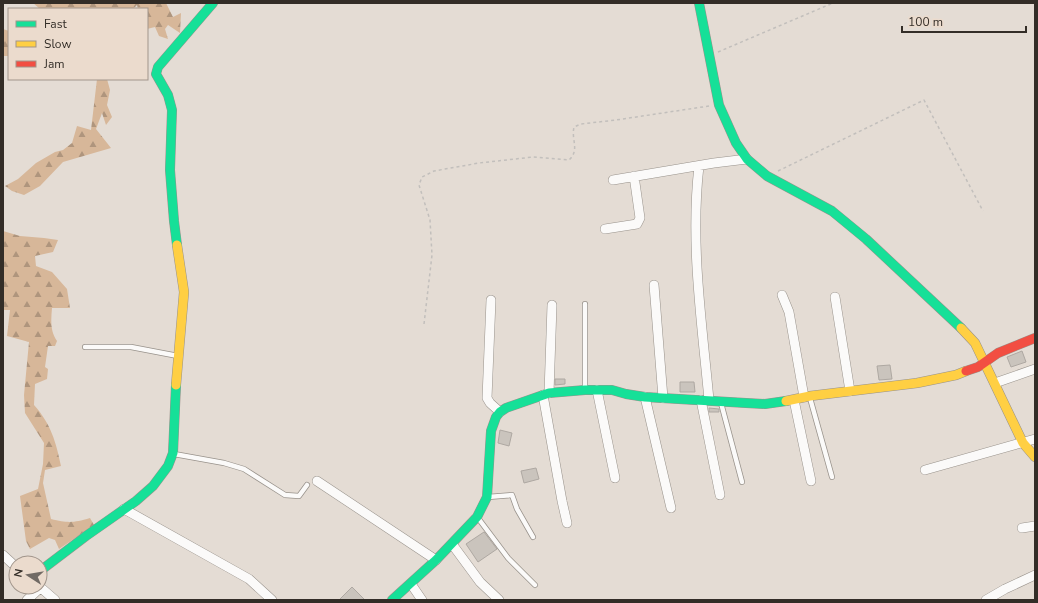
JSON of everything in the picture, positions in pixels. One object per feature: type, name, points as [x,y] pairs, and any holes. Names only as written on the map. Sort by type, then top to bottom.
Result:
[{"type":"street","points":[[48,565],[136,501],[153,486],[168,466],[173,453],[178,356],[184,292],[174,220],[170,170],[172,110],[168,95],[162,88],[156,74],[158,67],[213,3]]},
{"type":"street","points":[[699,3],[719,105],[736,143],[747,159],[767,176],[832,211],[866,239],[958,325],[975,344],[1023,443],[1035,457]]},
{"type":"street","points":[[613,180],[747,159]]},
{"type":"street","points":[[699,166],[696,189],[696,255],[705,400],[720,495]]},
{"type":"street","points":[[605,229],[637,224],[640,218],[634,176]]},
{"type":"street","points":[[654,285],[663,398]]},
{"type":"street","points":[[782,295],[789,312],[807,396]]},
{"type":"street","points":[[835,296],[850,391]]},
{"type":"street","points":[[491,300],[487,398],[490,403],[500,412]]},
{"type":"street","points":[[552,305],[546,394],[562,501],[567,523]]},
{"type":"street","points":[[392,600],[436,560],[477,517],[487,497],[491,431],[496,418],[500,412],[506,408],[546,394],[585,390],[612,390],[645,397],[766,404],[794,400],[807,396],[916,383],[956,375],[978,367],[984,361],[998,353],[1035,338]]},
{"type":"street","points":[[995,383],[1035,369]]},
{"type":"street","points":[[597,390],[615,478]]},
{"type":"street","points":[[645,397],[671,508]]},
{"type":"street","points":[[794,400],[811,481]]},
{"type":"street","points":[[925,470],[1035,439]]},
{"type":"street","points":[[317,481],[436,560]]},
{"type":"street","points":[[124,509],[249,579],[272,600]]},
{"type":"street","points":[[1022,528],[1035,526]]},
{"type":"street","points":[[452,544],[480,582],[499,600]]},
{"type":"street","points":[[986,600],[1035,575]]},
{"type":"street","points":[[411,584],[422,600]]},
{"type":"lane","points":[[585,304],[585,390]]},
{"type":"lane","points":[[85,347],[131,347],[178,356]]},
{"type":"lane","points":[[807,396],[832,478]]},
{"type":"lane","points":[[721,402],[742,482]]},
{"type":"lane","points":[[173,453],[224,463],[244,469],[285,495],[299,496],[308,485]]},
{"type":"lane","points":[[487,497],[512,495],[517,509],[533,537]]},
{"type":"lane","points":[[477,517],[508,558],[535,585]]},
{"type":"path","points":[[709,56],[833,3]]},
{"type":"path","points":[[767,176],[924,100],[983,211]]},
{"type":"path","points":[[424,324],[432,255],[430,220],[420,185],[422,178],[434,171],[486,162],[533,157],[569,160],[573,156],[575,148],[572,134],[574,127],[581,124],[719,105]]},
{"type":"green space","points":[[33,3],[166,3],[173,17],[181,13],[180,33],[168,25],[165,29],[168,39],[159,36],[155,27],[148,29],[148,8],[138,8],[137,5],[134,8],[39,8]]},
{"type":"green space","points":[[3,29],[8,31],[8,56],[3,56]]},
{"type":"green space","points":[[97,80],[107,80],[110,90],[107,105],[112,117],[106,125],[102,113],[96,129],[111,148],[63,162],[40,186],[24,195],[12,191],[5,186],[18,179],[36,163],[55,152],[63,150],[72,143],[77,126],[91,130]]},
{"type":"green space","points":[[3,231],[20,236],[58,240],[53,252],[35,256],[36,266],[52,272],[67,289],[70,308],[52,308],[52,329],[57,341],[55,346],[48,346],[45,367],[48,369],[47,379],[35,384],[34,405],[49,426],[61,466],[45,470],[43,483],[51,519],[70,522],[90,518],[94,525],[59,549],[55,540],[49,538],[30,549],[26,541],[20,496],[38,489],[43,464],[44,443],[25,413],[24,395],[29,342],[7,336],[10,310],[3,310]]},
{"type":"building","points":[[1022,351],[1026,362],[1011,367],[1007,357]]},
{"type":"building","points":[[890,365],[892,379],[879,380],[877,366]]},
{"type":"building","points":[[555,379],[565,379],[565,384],[555,385]]},
{"type":"building","points":[[680,382],[694,382],[695,392],[680,392]]},
{"type":"building","points":[[709,408],[719,409],[719,412],[709,412]]},
{"type":"building","points":[[500,430],[512,433],[509,446],[498,443]]},
{"type":"building","points":[[536,468],[539,479],[524,483],[521,471]]},
{"type":"building","points":[[484,532],[497,549],[478,562],[466,544]]},
{"type":"building","points":[[352,587],[365,600],[339,600]]},
{"type":"traffic: fast","points":[[177,245],[170,170],[172,110],[168,95],[156,74],[158,67],[213,3]]},
{"type":"traffic: fast","points":[[699,3],[719,105],[736,143],[747,159],[767,176],[832,211],[866,239],[961,328]]},
{"type":"traffic: fast","points":[[48,565],[136,501],[153,486],[168,466],[173,453],[176,385]]},
{"type":"traffic: fast","points":[[392,600],[436,560],[477,517],[487,497],[491,431],[496,417],[506,408],[549,393],[585,390],[612,390],[645,397],[746,403],[765,404],[786,401]]},
{"type":"traffic: slow","points":[[176,385],[184,292],[177,245]]},
{"type":"traffic: slow","points":[[961,328],[975,343],[1023,443],[1035,457]]},
{"type":"traffic: slow","points":[[786,401],[810,396],[917,383],[956,375],[966,371]]},
{"type":"traffic: jam","points":[[966,371],[978,367],[998,353],[1035,338]]}]
